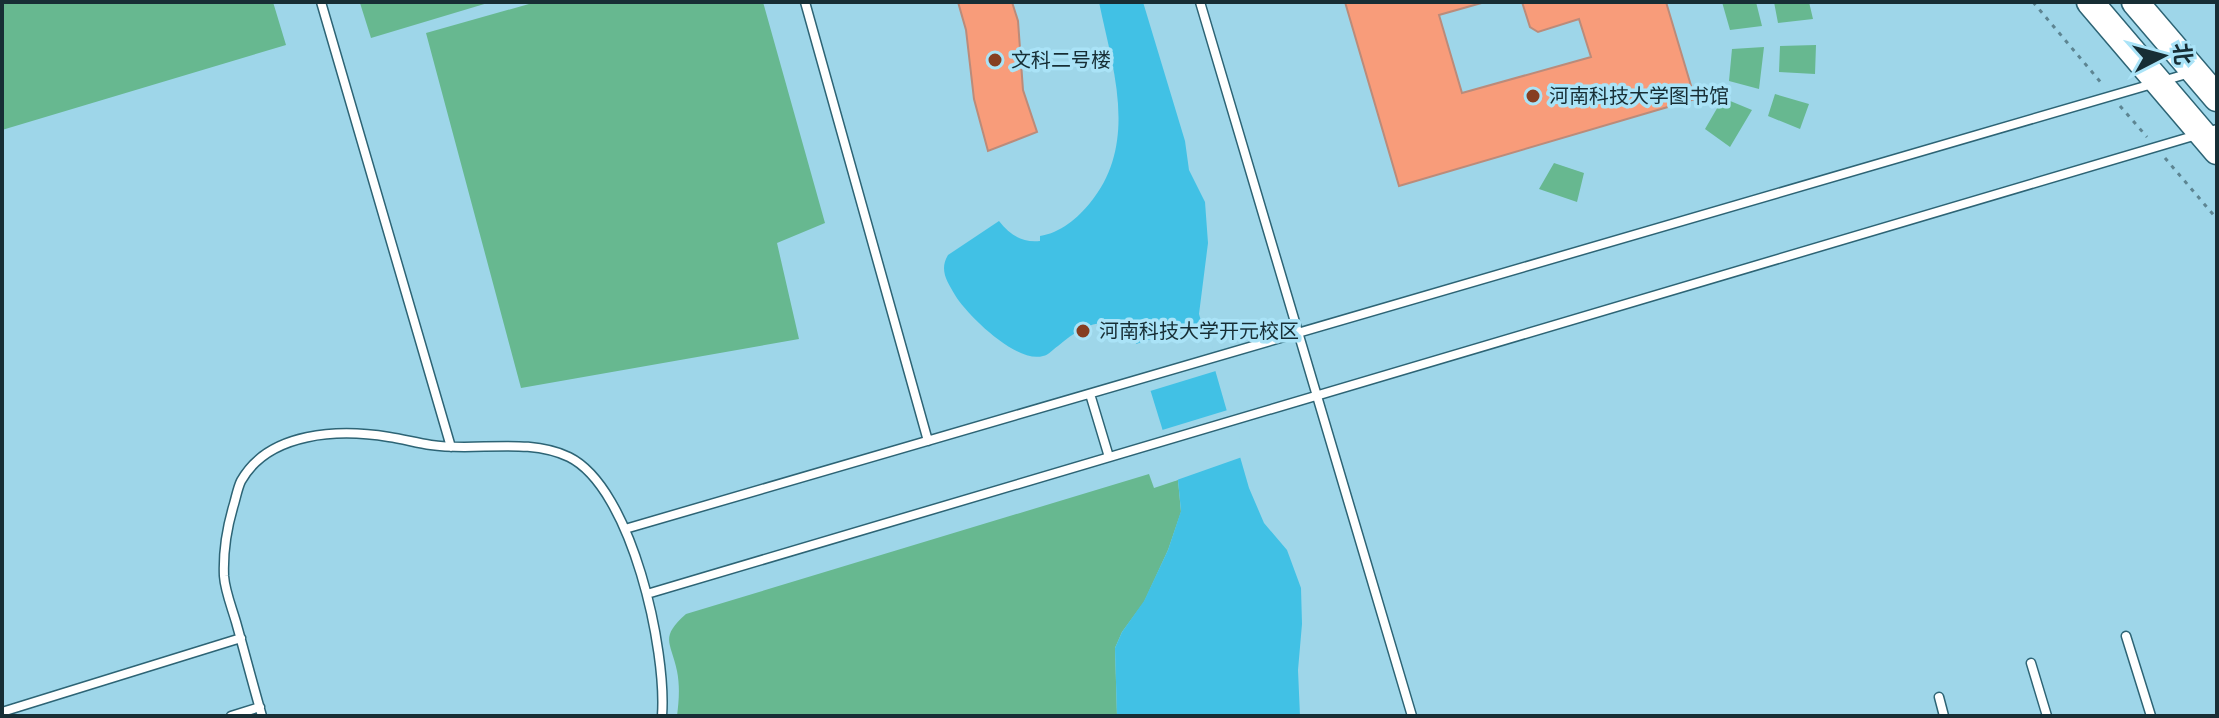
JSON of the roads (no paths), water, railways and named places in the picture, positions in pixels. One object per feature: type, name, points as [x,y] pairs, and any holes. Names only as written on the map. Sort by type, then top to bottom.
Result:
[{"type":"main road","points":[[2090,2],[2158,82],[2212,138]]},
{"type":"main road","points":[[2135,2],[2217,98]]},
{"type":"lane","points":[[321,2],[451,447]]},
{"type":"lane","points":[[805,2],[928,441]]},
{"type":"lane","points":[[1200,2],[1412,716]]},
{"type":"lane","points":[[625,529],[2194,72]]},
{"type":"lane","points":[[647,594],[2156,147],[2212,138]]},
{"type":"lane","points":[[1090,394],[1109,457]]},
{"type":"lane","points":[[231,716],[261,711],[224,578],[226,528],[241,481],[261,457],[285,443],[311,436],[354,434],[388,436],[451,447],[540,449],[568,457],[592,473],[625,529],[647,594],[657,645],[662,716]]},
{"type":"lane","points":[[2126,636],[2151,716]]},
{"type":"lane","points":[[2,712],[241,638]]},
{"type":"lane","points":[[2031,663],[2047,716]]},
{"type":"lane","points":[[1939,697],[1944,716]]},
{"type":"water","points":[[1099,2],[1143,2],[1185,141],[1189,170],[1205,202],[1208,243],[1199,314],[1249,488],[1264,523],[1287,550],[1301,588],[1300,716],[1117,716],[1115,648],[1122,632],[1144,601],[1168,550],[1181,511],[1178,480],[1134,337],[1125,326],[1097,324],[1074,334],[1045,355],[1020,353],[994,336],[970,314],[945,275],[948,255],[999,221],[1017,237],[1040,241],[1040,236],[1061,228],[1080,214],[1105,180],[1114,156],[1118,106]]},
{"type":"place","name":"文科二号楼","points":[[995,60]]},
{"type":"place","name":"河南科技大学图书馆","points":[[1533,96]]},
{"type":"place","name":"河南科技大学开元校区","points":[[1083,331]]}]
